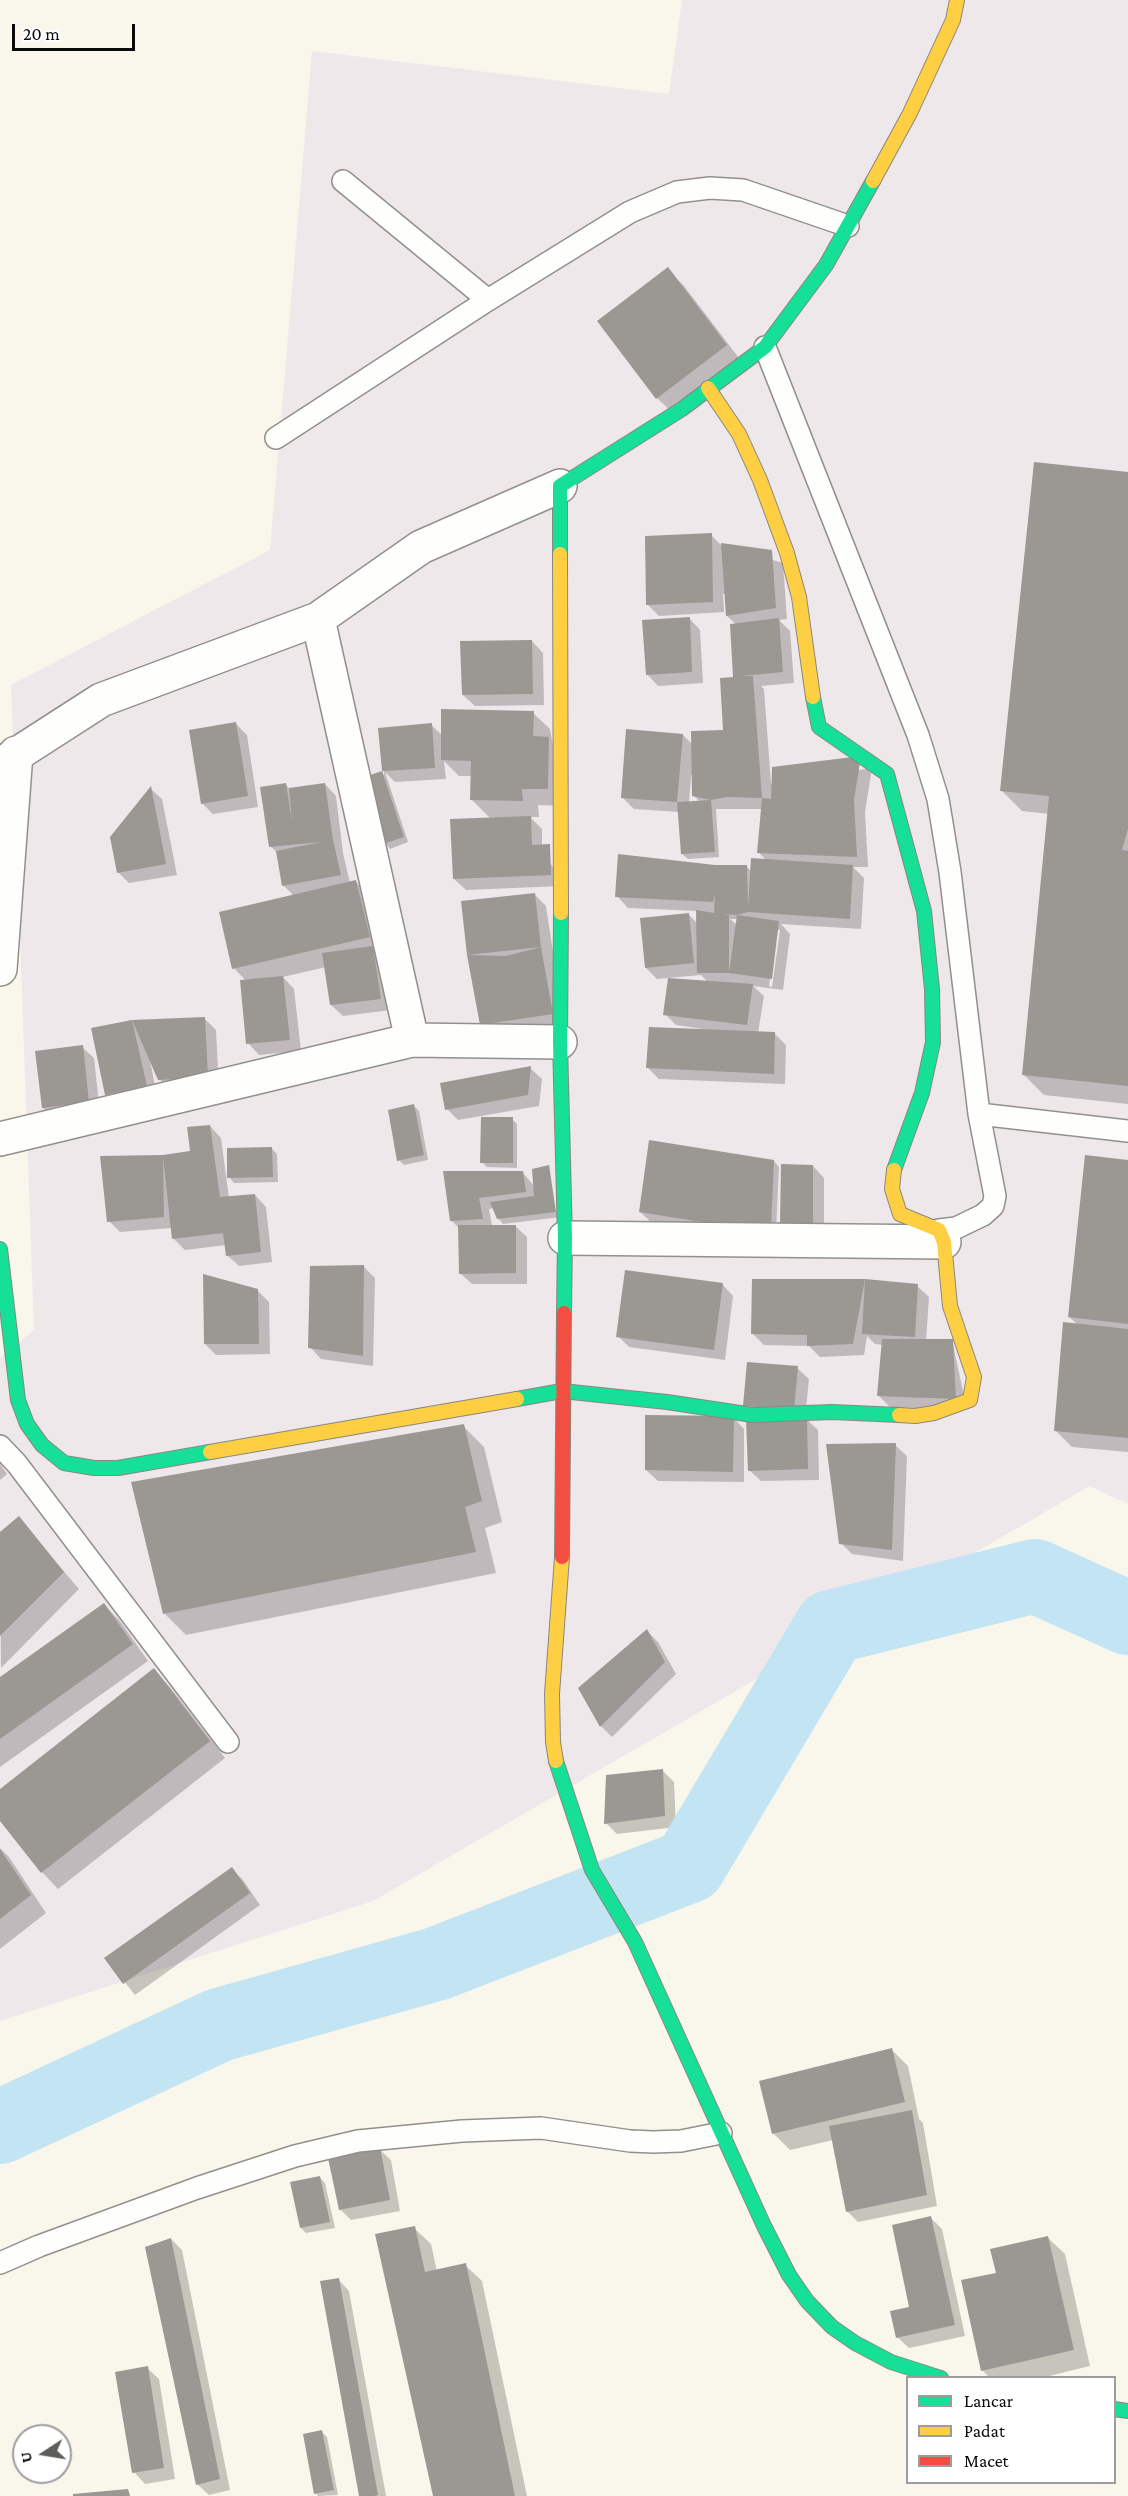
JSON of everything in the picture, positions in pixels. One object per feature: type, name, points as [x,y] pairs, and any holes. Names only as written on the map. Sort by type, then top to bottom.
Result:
[{"type":"street","points":[[0,969],[8,759],[101,700],[318,619],[421,547],[560,486],[626,446],[682,409],[765,347],[826,265],[848,226],[910,113],[953,20],[957,0]]},
{"type":"street","points":[[708,388],[739,434],[760,480],[787,553],[799,597],[810,682],[819,727],[887,774],[895,799],[924,911],[932,989],[933,1042],[922,1093],[894,1164],[892,1189],[900,1214],[942,1236]]},
{"type":"street","points":[[560,486],[562,812],[560,1042],[565,1238],[562,1566],[552,1694],[554,1742],[565,1795],[592,1870],[635,1942],[764,2226],[789,2275],[807,2301],[832,2326],[855,2343],[891,2362],[935,2376]]},
{"type":"street","points":[[318,619],[412,1040]]},
{"type":"street","points":[[0,1139],[412,1040],[560,1042]]},
{"type":"street","points":[[565,1238],[942,1236]]},
{"type":"street","points":[[0,1249],[18,1400],[27,1424],[42,1445],[64,1463],[94,1468],[118,1468],[562,1391],[667,1402],[753,1415],[832,1412],[915,1416],[934,1413],[970,1400],[974,1377],[950,1306],[942,1236]]},
{"type":"lane","points":[[343,181],[488,300]]},
{"type":"lane","points":[[276,438],[488,300],[630,212],[677,192],[710,188],[743,190],[848,226]]},
{"type":"lane","points":[[765,347],[918,735],[938,799],[950,872],[979,1114],[995,1196],[993,1206],[983,1215],[942,1236]]},
{"type":"lane","points":[[979,1114],[1128,1131]]},
{"type":"lane","points":[[0,1446],[17,1464],[228,1742]]},
{"type":"lane","points":[[0,2263],[39,2246],[197,2188],[295,2156],[358,2141],[462,2131],[541,2128],[630,2141],[653,2142],[681,2141],[721,2133]]},
{"type":"shaded area","points":[[682,0],[1128,0],[1128,1504],[1090,1486],[373,1901],[0,2021],[0,1358],[34,1330],[11,685],[270,550],[312,51],[669,94]]},
{"type":"building","points":[[668,267],[727,345],[656,399],[597,321]]},
{"type":"building","points":[[1034,462],[1128,472],[1128,829],[1122,850],[1128,851],[1128,1086],[1022,1075],[1049,796],[1000,791]]},
{"type":"building","points":[[712,533],[713,602],[646,605],[645,536]]},
{"type":"building","points":[[721,543],[772,550],[776,608],[726,616]]},
{"type":"building","points":[[690,617],[692,672],[646,675],[642,620]]},
{"type":"building","points":[[779,618],[783,672],[742,676],[753,676],[762,798],[727,797],[711,800],[692,796],[691,731],[723,730],[720,678],[733,677],[730,624]]},
{"type":"building","points":[[532,640],[533,694],[462,695],[460,641]]},
{"type":"building","points":[[441,709],[534,711],[533,736],[549,737],[548,789],[522,789],[523,801],[470,800],[471,761],[441,760]]},
{"type":"building","points":[[236,722],[248,796],[201,804],[189,730]]},
{"type":"building","points":[[432,723],[435,768],[382,771],[378,728]]},
{"type":"building","points":[[626,729],[683,734],[677,802],[621,798]]},
{"type":"building","points":[[861,756],[854,800],[857,857],[757,853],[762,798],[771,799],[772,767]]},
{"type":"building","points":[[382,771],[404,837],[383,844],[361,778]]},
{"type":"building","points":[[286,783],[292,822],[289,788],[325,783],[333,840],[341,875],[282,886],[276,851],[321,842],[269,847],[260,787]]},
{"type":"building","points":[[151,786],[166,864],[117,873],[110,837]]},
{"type":"building","points":[[711,800],[715,852],[681,854],[677,802]]},
{"type":"building","points":[[531,816],[532,845],[550,844],[551,875],[453,879],[450,819]]},
{"type":"building","points":[[618,854],[715,865],[747,865],[748,907],[751,858],[853,865],[850,919],[748,912],[737,915],[722,914],[729,915],[729,973],[697,973],[696,910],[714,913],[715,893],[713,902],[615,897]]},
{"type":"building","points":[[356,880],[370,937],[232,969],[219,912]]},
{"type":"building","points":[[535,893],[541,947],[467,955],[461,901]]},
{"type":"building","points":[[689,913],[694,963],[645,968],[640,918]]},
{"type":"building","points":[[737,915],[779,921],[772,979],[729,973]]},
{"type":"building","points":[[373,946],[381,999],[330,1005],[322,953]]},
{"type":"building","points":[[541,947],[553,1014],[480,1025],[467,955],[506,956]]},
{"type":"building","points":[[283,976],[290,1040],[246,1044],[240,980]]},
{"type":"building","points":[[668,978],[753,984],[747,1025],[663,1015]]},
{"type":"building","points":[[205,1017],[208,1077],[158,1080],[132,1020]]},
{"type":"building","points":[[132,1020],[147,1086],[105,1095],[91,1028]]},
{"type":"building","points":[[649,1027],[775,1032],[774,1074],[646,1068]]},
{"type":"building","points":[[83,1045],[89,1102],[42,1108],[35,1051]]},
{"type":"building","points":[[531,1066],[528,1095],[445,1110],[440,1083]]},
{"type":"building","points":[[414,1104],[424,1155],[397,1161],[388,1110]]},
{"type":"building","points":[[481,1117],[513,1117],[513,1163],[480,1163]]},
{"type":"building","points":[[210,1125],[220,1197],[255,1194],[261,1252],[226,1256],[223,1233],[172,1239],[163,1158],[164,1217],[107,1222],[100,1156],[163,1155],[190,1151],[187,1127]]},
{"type":"building","points":[[649,1140],[774,1160],[771,1227],[708,1223],[639,1212]]},
{"type":"building","points":[[272,1147],[273,1177],[227,1178],[227,1148]]},
{"type":"building","points":[[1085,1155],[1128,1160],[1128,1324],[1068,1317]]},
{"type":"building","points":[[781,1164],[813,1165],[813,1225],[780,1225]]},
{"type":"building","points":[[549,1165],[556,1212],[497,1219],[490,1202],[534,1196],[532,1169]]},
{"type":"building","points":[[443,1171],[523,1171],[526,1192],[479,1198],[483,1219],[450,1221]]},
{"type":"building","points":[[458,1225],[516,1225],[516,1273],[459,1274]]},
{"type":"building","points":[[364,1265],[363,1356],[308,1348],[310,1266]]},
{"type":"building","points":[[625,1270],[723,1283],[714,1350],[616,1337]]},
{"type":"building","points":[[203,1274],[258,1289],[259,1344],[204,1344]]},
{"type":"building","points":[[752,1279],[865,1279],[853,1344],[807,1346],[807,1335],[751,1334]]},
{"type":"building","points":[[865,1279],[918,1284],[915,1337],[862,1334]]},
{"type":"building","points":[[1063,1322],[1128,1329],[1128,1438],[1054,1431]]},
{"type":"building","points":[[882,1339],[953,1339],[956,1399],[877,1396]]},
{"type":"building","points":[[747,1362],[798,1366],[794,1410],[743,1406]]},
{"type":"building","points":[[645,1415],[734,1416],[733,1472],[645,1470]]},
{"type":"building","points":[[807,1417],[808,1469],[748,1471],[746,1419]]},
{"type":"building","points":[[464,1424],[482,1501],[465,1507],[476,1552],[163,1614],[131,1482]]},
{"type":"building","points":[[896,1443],[892,1550],[839,1544],[826,1444]]},
{"type":"building","points":[[19,1516],[64,1572],[0,1636],[0,1532]]},
{"type":"building","points":[[104,1603],[133,1644],[0,1739],[0,1677]]},
{"type":"building","points":[[647,1629],[665,1662],[600,1727],[578,1688]]},
{"type":"building","points":[[154,1668],[210,1741],[41,1873],[0,1821],[0,1789]]},
{"type":"building","points":[[663,1769],[665,1816],[604,1824],[606,1775]]},
{"type":"building","points":[[0,1849],[31,1895],[0,1919]]},
{"type":"building","points":[[232,1867],[250,1893],[123,1984],[104,1958]]},
{"type":"building","points":[[892,2048],[905,2102],[772,2134],[759,2081]]},
{"type":"building","points":[[912,2110],[927,2195],[846,2212],[829,2126]]},
{"type":"building","points":[[380,2147],[390,2200],[339,2210],[328,2158]]},
{"type":"building","points":[[320,2176],[330,2222],[300,2228],[290,2182]]},
{"type":"building","points":[[931,2216],[955,2325],[896,2338],[890,2311],[909,2307],[892,2225]]},
{"type":"building","points":[[415,2226],[425,2272],[466,2263],[515,2496],[433,2496],[375,2234]]},
{"type":"building","points":[[1048,2236],[1074,2350],[981,2371],[961,2280],[996,2273],[990,2249]]},
{"type":"building","points":[[171,2238],[220,2479],[196,2485],[145,2247]]},
{"type":"building","points":[[339,2278],[378,2495],[374,2496],[359,2496],[320,2281]]},
{"type":"building","points":[[148,2366],[164,2468],[132,2473],[115,2372]]},
{"type":"building","points":[[322,2430],[334,2490],[314,2494],[303,2434]]},
{"type":"building","points":[[128,2489],[130,2496],[73,2496],[73,2494]]},
{"type":"waterway","points":[[0,2127],[219,2025],[436,1964],[689,1866],[831,1627],[1035,1576],[1128,1618]]},
{"type":"traffic: fast","points":[[560,554],[560,486],[682,409],[765,347],[826,265],[873,181]]},
{"type":"traffic: fast","points":[[813,697],[819,727],[887,774],[924,911],[932,989],[933,1042],[922,1093],[894,1170]]},
{"type":"traffic: fast","points":[[561,913],[560,1042],[565,1238],[564,1313]]},
{"type":"traffic: fast","points":[[0,1249],[18,1400],[27,1424],[42,1445],[64,1463],[94,1468],[118,1468],[210,1452]]},
{"type":"traffic: fast","points":[[517,1399],[562,1391],[667,1402],[753,1415],[832,1412],[899,1415]]},
{"type":"traffic: fast","points":[[556,1761],[592,1870],[635,1942],[764,2226],[789,2275],[807,2301],[832,2327],[855,2343],[891,2362],[935,2376]]},
{"type":"traffic: fast","points":[[1116,2409],[1128,2411]]},
{"type":"traffic: slow","points":[[873,181],[910,113],[953,20],[957,0]]},
{"type":"traffic: slow","points":[[708,388],[739,434],[760,480],[787,553],[799,597],[813,697]]},
{"type":"traffic: slow","points":[[560,554],[561,913]]},
{"type":"traffic: slow","points":[[894,1170],[892,1189],[900,1214],[939,1230],[944,1242],[950,1306],[974,1377],[970,1400],[934,1413],[915,1416],[899,1415]]},
{"type":"traffic: slow","points":[[210,1452],[517,1399]]},
{"type":"traffic: slow","points":[[556,1761],[553,1742],[552,1694],[562,1557]]},
{"type":"traffic: jam","points":[[562,1557],[564,1313]]}]
